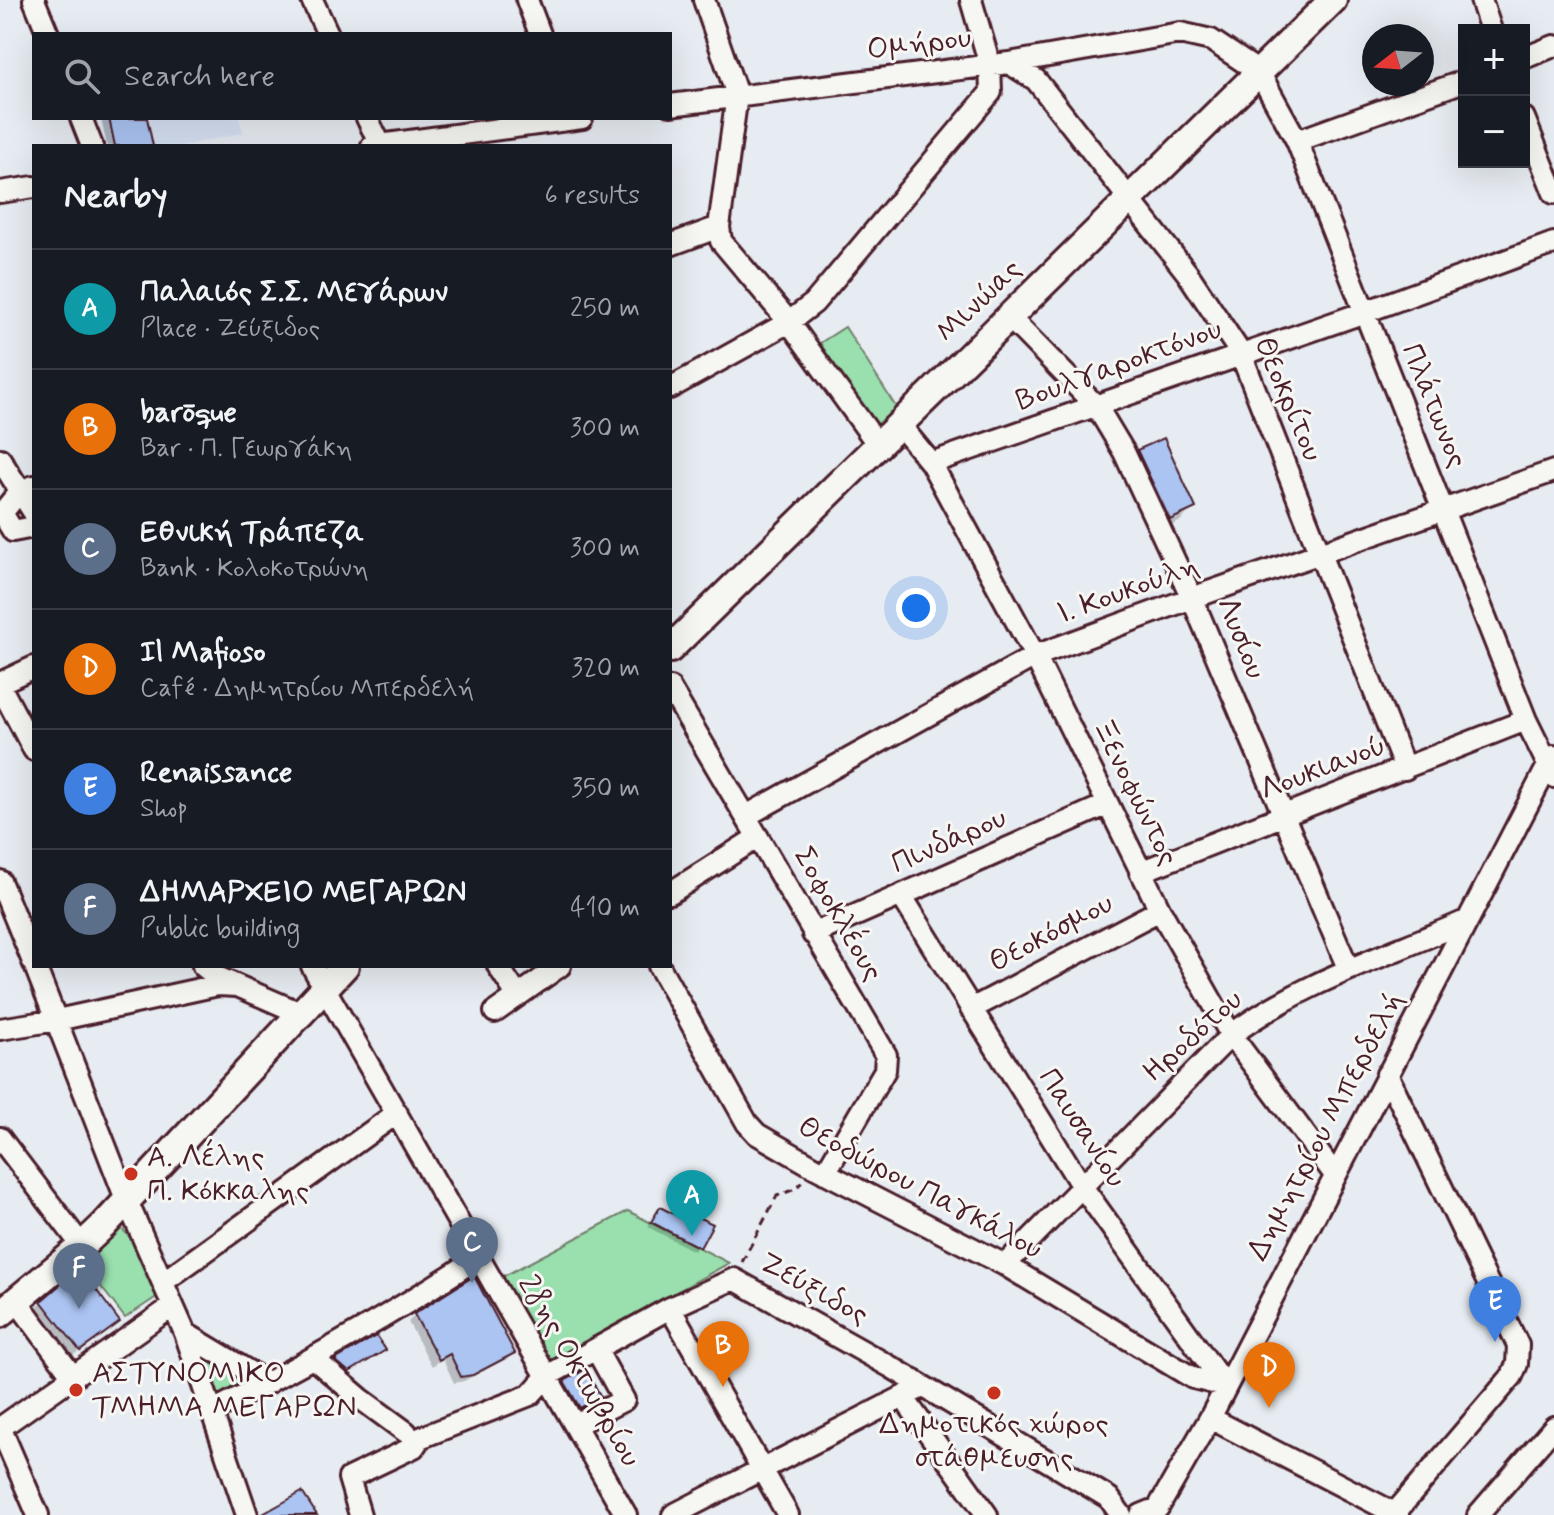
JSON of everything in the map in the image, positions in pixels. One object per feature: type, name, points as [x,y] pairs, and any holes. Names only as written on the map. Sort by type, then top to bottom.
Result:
[{"type":"main road","name":"Μινώας","points":[[673,639],[878,445],[1333,0]]},
{"type":"main road","points":[[9,1308],[82,1246],[300,1013],[319,976],[340,968]]},
{"type":"street","points":[[34,0],[47,32]]},
{"type":"street","points":[[312,0],[327,32]]},
{"type":"street","points":[[527,0],[539,32]]},
{"type":"street","points":[[704,0],[737,95],[719,227],[721,241],[789,322],[878,445]]},
{"type":"street","points":[[672,387],[789,322],[814,303],[991,92],[1000,64],[971,0]]},
{"type":"street","points":[[1481,0],[1489,24]]},
{"type":"street","name":"Ομήρου","points":[[672,105],[1000,64],[1180,33],[1211,40],[1259,72]]},
{"type":"street","points":[[1530,56],[1554,46]]},
{"type":"street","name":"Θεοκρίτου","points":[[1000,64],[1036,80],[1188,274],[1241,354],[1405,769]]},
{"type":"street","name":"Πλάτωνος","points":[[1259,72],[1297,141],[1526,720],[1552,765]]},
{"type":"street","points":[[1297,141],[1458,83]]},
{"type":"street","points":[[82,120],[91,144]]},
{"type":"street","points":[[368,120],[379,144]]},
{"type":"street","points":[[394,144],[562,120]]},
{"type":"street","points":[[1530,133],[1554,193]]},
{"type":"street","points":[[0,192],[32,187]]},
{"type":"street","points":[[672,244],[719,227]]},
{"type":"street","name":"Βουλγαροκτόνου","points":[[931,463],[1097,407],[1554,243]]},
{"type":"street","name":"Λυσίου","points":[[1009,317],[1097,407],[1124,452],[1192,598],[1348,968]]},
{"type":"street","name":"Ξενοφώντος","points":[[899,424],[931,463],[1035,656],[1140,872],[1231,1035],[1335,1175]]},
{"type":"street","points":[[0,459],[22,493],[32,523]]},
{"type":"street","name":"Ι. Κουκούλη","points":[[746,816],[1035,656],[1554,471]]},
{"type":"street","points":[[32,668],[0,685],[32,746]]},
{"type":"street","name":"Σοφοκλέους","points":[[672,691],[886,1055],[887,1064],[821,1171]]},
{"type":"street","name":"Λουκιανού","points":[[1140,872],[1526,720]]},
{"type":"street","name":"Δημητρίου Μπερδελή","points":[[1141,1515],[1158,1508],[1210,1418],[1387,1074],[1552,765]]},
{"type":"street","name":"Πινδάρου","points":[[813,934],[1108,804]]},
{"type":"street","points":[[672,892],[758,837]]},
{"type":"street","points":[[0,881],[32,960]]},
{"type":"street","name":"Παυσανίου","points":[[901,895],[1081,1185],[1225,1386]]},
{"type":"street","name":"Θεοκόσμου","points":[[971,1009],[1160,910]]},
{"type":"street","name":"Ηροδότου","points":[[1005,1265],[1231,1035],[1263,1011],[1348,968],[1468,920]]},
{"type":"street","points":[[35,968],[126,1199],[185,1333],[247,1515]]},
{"type":"street","points":[[206,968],[217,977],[300,1013]]},
{"type":"street","points":[[499,968],[517,995]]},
{"type":"street","points":[[495,1012],[557,968]]},
{"type":"street","name":"Θεοδώρου Παγκάλου","points":[[660,968],[752,1130],[821,1171],[1005,1265],[1193,1378],[1225,1386]]},
{"type":"street","name":"28ης Οκτωβρίου","points":[[319,976],[626,1515]]},
{"type":"street","points":[[0,1029],[57,1020],[218,985],[237,986]]},
{"type":"street","points":[[1210,1418],[1396,1514],[1512,1376],[1519,1354],[1518,1345],[1387,1074]]},
{"type":"street","points":[[163,1282],[397,1113]]},
{"type":"street","points":[[0,1138],[82,1246]]},
{"type":"street","points":[[213,1411],[314,1359],[400,1309],[479,1257]]},
{"type":"street","name":"Ζεύξιδος","points":[[360,1515],[349,1478],[414,1447],[420,1438],[530,1395],[547,1376],[670,1308],[734,1279],[891,1367],[1109,1498],[1121,1515]]},
{"type":"street","points":[[38,1515],[0,1428],[173,1306]]},
{"type":"street","points":[[9,1308],[74,1378]]},
{"type":"street","points":[[670,1308],[788,1515]]},
{"type":"street","points":[[185,1333],[268,1383]]},
{"type":"street","points":[[575,1425],[624,1400],[596,1349]]},
{"type":"street","points":[[314,1359],[406,1432]]},
{"type":"street","points":[[673,1515],[922,1387]]},
{"type":"street","points":[[903,1397],[987,1515]]},
{"type":"street","points":[[1478,1515],[1554,1427]]},
{"type":"path","points":[[734,1279],[777,1196],[795,1189],[821,1171]]},
{"type":"shaded area","points":[[100,120],[240,120],[243,133],[191,144],[106,144]]},
{"type":"green space","points":[[845,327],[896,407],[875,428],[820,343]]},
{"type":"green space","points":[[628,1211],[729,1263],[548,1363],[502,1277]]},
{"type":"green space","points":[[120,1227],[130,1237],[161,1294],[125,1318],[83,1263]]},
{"type":"green space","points":[[202,1349],[250,1380],[211,1402]]},
{"type":"building","points":[[109,120],[147,120],[153,144],[115,144]]},
{"type":"building","points":[[1164,438],[1196,508],[1170,520],[1137,450]]},
{"type":"building","points":[[660,1207],[683,1219],[687,1212],[713,1224],[700,1248],[651,1222]]},
{"type":"building","points":[[80,1268],[120,1322],[80,1351],[41,1301]]},
{"type":"building","points":[[474,1276],[515,1353],[473,1375],[461,1377],[450,1354],[439,1360],[414,1314]]},
{"type":"building","points":[[376,1336],[386,1350],[349,1372],[335,1360]]},
{"type":"building","points":[[586,1369],[601,1397],[580,1408],[564,1381]]},
{"type":"building","points":[[302,1492],[317,1515],[261,1515]]},
{"type":"place","name":"Α. Λέλης Π. Κόκκαλης","points":[[131,1174]]},
{"type":"place","name":"Παλαιός Σ.Σ. Μεγάρων","points":[[692,1236]]},
{"type":"place","name":"Εθνική Τράπεζα","points":[[472,1283]]},
{"type":"place","name":"ΔΗΜΑΡΧΕΙΟ ΜΕΓΑΡΩΝ","points":[[79,1309]]},
{"type":"place","name":"Renaissance","points":[[1495,1342]]},
{"type":"place","name":"barōque","points":[[723,1387]]},
{"type":"place","name":"ΑΣΤΥΝΟΜΙΚΟ ΤΜΗΜΑ ΜΕΓΑΡΩΝ","points":[[76,1390]]},
{"type":"place","name":"Δημοτικός χώρος στάθμευσης","points":[[994,1393]]},
{"type":"place","name":"Il Mafioso","points":[[1269,1408]]}]
